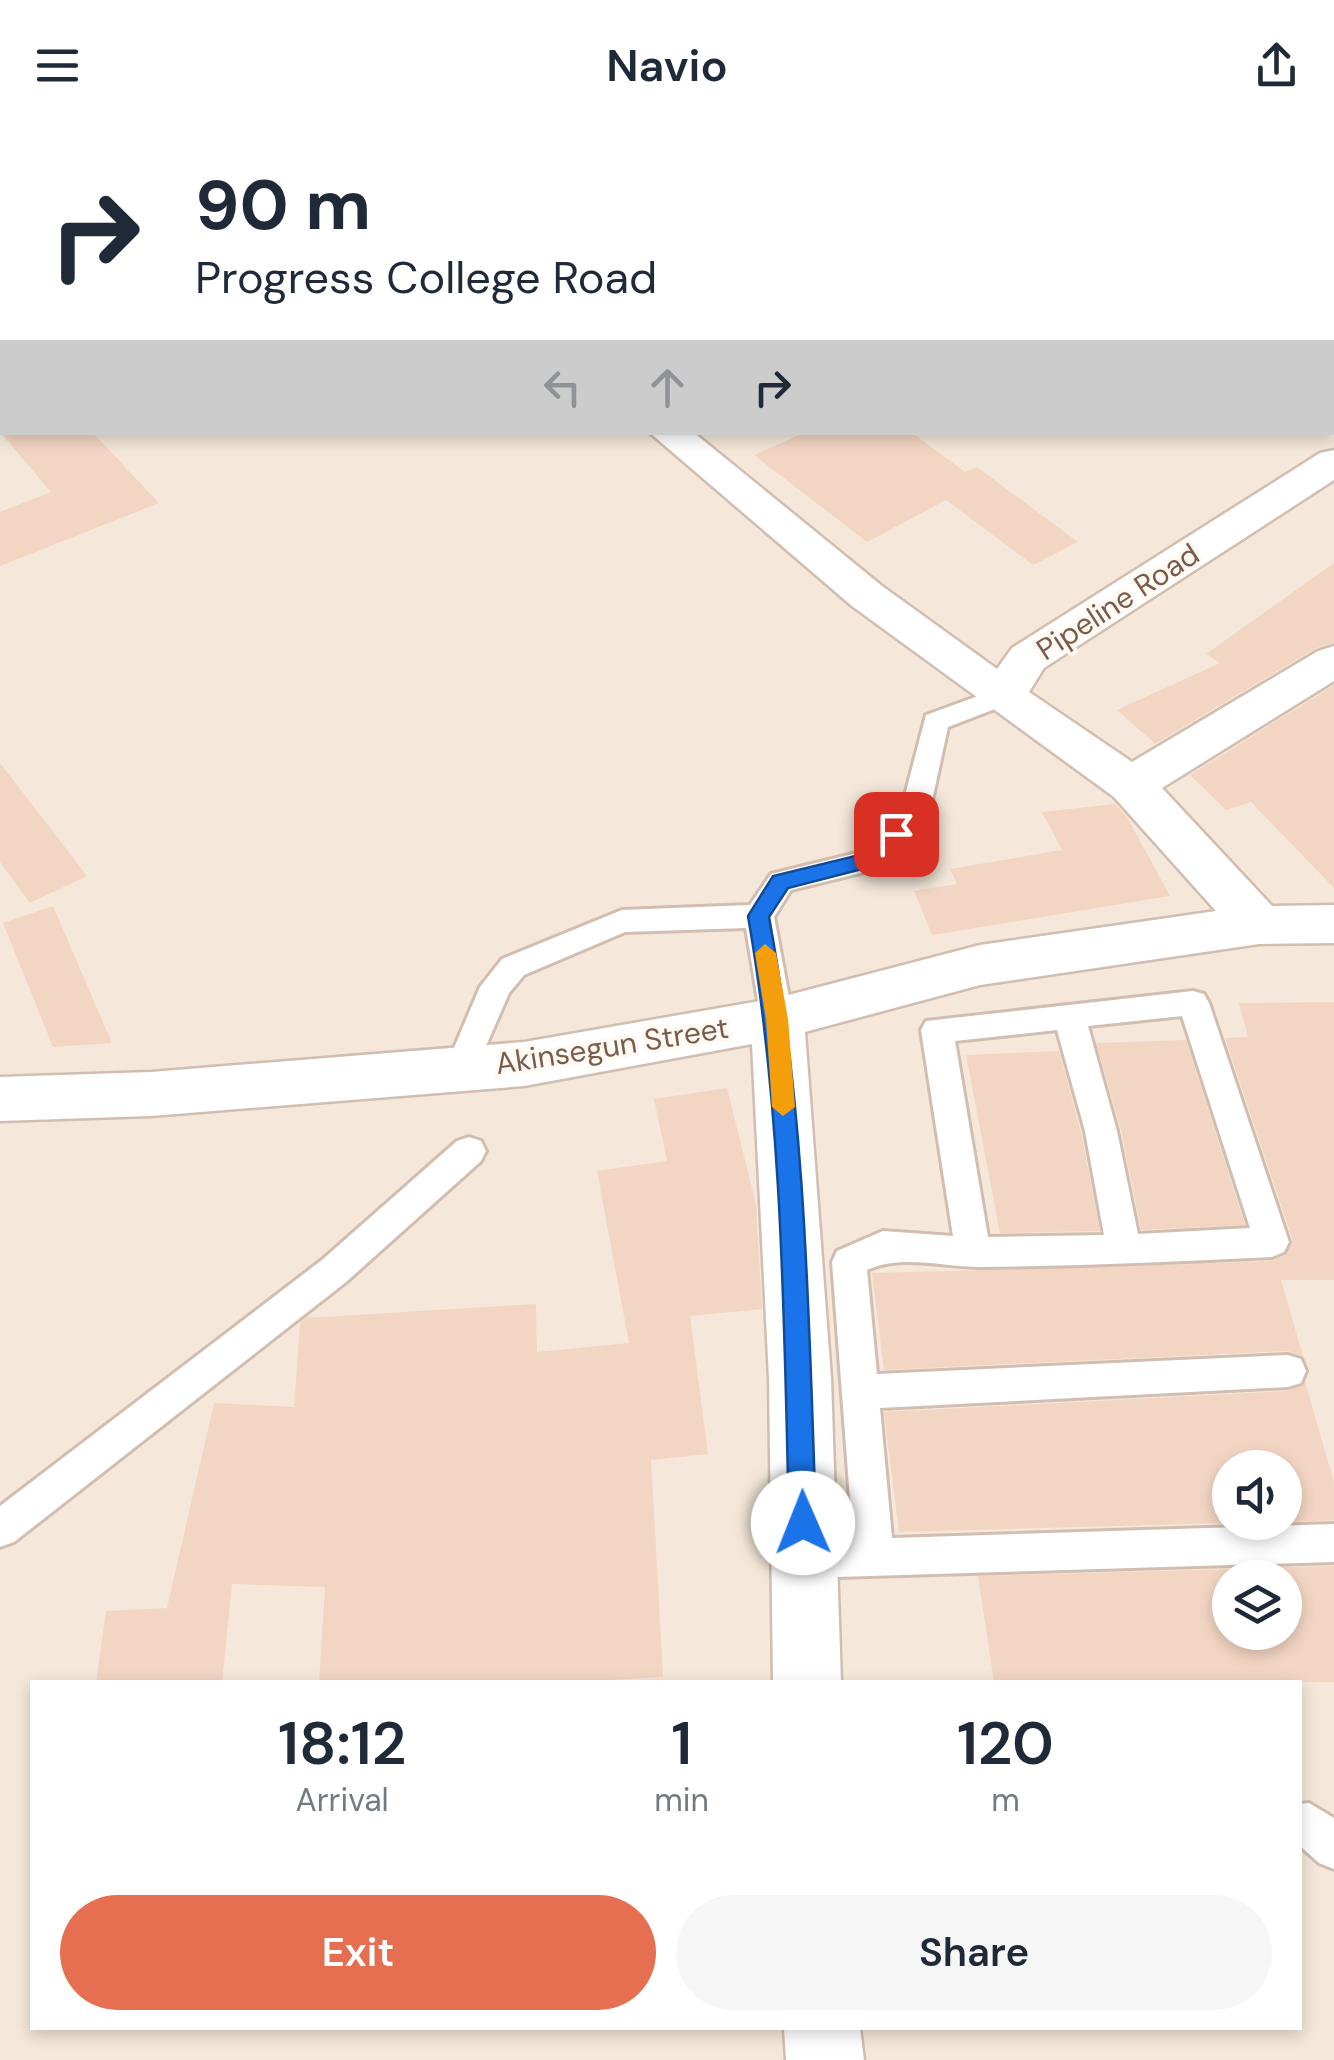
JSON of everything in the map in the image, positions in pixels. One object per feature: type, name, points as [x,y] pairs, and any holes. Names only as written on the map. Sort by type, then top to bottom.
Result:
[{"type":"street","points":[[672,435],[867,596],[1131,786],[1258,925]]},
{"type":"street","name":"Pipeline Road","points":[[1003,696],[1028,658],[1334,462]]},
{"type":"street","points":[[1131,786],[1334,661]]},
{"type":"street","name":"Akinsegun Street","points":[[0,1098],[150,1094],[524,1064],[777,1019],[980,965],[1258,925],[1334,924]]},
{"type":"street","points":[[777,1019],[799,1361],[807,1680]]},
{"type":"street","points":[[822,2030],[824,2060]]},
{"type":"lane","points":[[777,1019],[759,916],[781,882],[875,859],[916,810],[936,722],[1003,696]]},
{"type":"lane","points":[[460,1069],[496,987],[513,966],[622,921],[759,916]]},
{"type":"lane","points":[[874,1556],[849,1262],[882,1246],[973,1252],[1124,1250],[1272,1242],[1193,1003],[938,1030],[973,1252]]},
{"type":"lane","points":[[1069,1016],[1101,1131],[1124,1250]]},
{"type":"lane","points":[[0,1529],[334,1270],[469,1151]]},
{"type":"lane","points":[[858,1392],[1288,1371]]},
{"type":"lane","points":[[804,1560],[1334,1544]]},
{"type":"lane","points":[[1302,1825],[1309,1824],[1334,1848]]},
{"type":"shaded area","points":[[0,435],[1334,435],[1334,2060],[0,2060]]},
{"type":"building","points":[[3,435],[95,435],[159,503],[0,566],[0,512],[51,492]]},
{"type":"building","points":[[799,435],[915,435],[965,472],[977,467],[1078,542],[1033,565],[946,500],[867,542],[754,455]]},
{"type":"building","points":[[1334,563],[1334,643],[1316,648],[1155,744],[1117,710],[1220,663],[1206,654]]},
{"type":"building","points":[[1334,685],[1334,888],[1251,802],[1226,810],[1190,775]]},
{"type":"building","points":[[0,763],[87,876],[30,903],[0,862]]},
{"type":"building","points":[[1115,804],[1127,817],[1170,896],[932,935],[914,891],[957,884],[950,869],[1062,850],[1042,812]]},
{"type":"building","points":[[53,906],[112,1043],[53,1047],[3,923]]},
{"type":"building","points":[[1334,1002],[1334,1280],[1281,1280],[1303,1356],[1288,1351],[884,1370],[872,1273],[1272,1261],[1285,1255],[1293,1241],[1225,1038],[1248,1037],[1239,1003]]},
{"type":"building","points":[[1186,1040],[1245,1225],[1141,1230],[1121,1130],[1096,1043]]},
{"type":"building","points":[[1059,1051],[1081,1132],[1100,1231],[1000,1233],[966,1055]]},
{"type":"building","points":[[727,1088],[756,1204],[762,1309],[690,1316],[708,1454],[651,1460],[663,1677],[319,1680],[325,1587],[232,1584],[222,1680],[96,1680],[106,1611],[167,1608],[214,1403],[294,1407],[300,1323],[306,1318],[536,1304],[537,1352],[629,1343],[597,1171],[667,1161],[654,1099]]},
{"type":"building","points":[[1305,1382],[1334,1482],[1334,1520],[1302,1521],[1302,1450],[1212,1450],[1212,1523],[899,1532],[884,1412],[1288,1391]]},
{"type":"building","points":[[1334,1566],[1334,1682],[994,1680],[978,1576],[1212,1569],[1212,1650],[1302,1650],[1302,1567]]},
{"type":"slow traffic","points":[[765,953],[777,1019],[783,1107]]},
{"type":"route","points":[[803,1523],[800,1378],[777,1019],[759,916],[781,882],[875,859],[896,834]]}]
